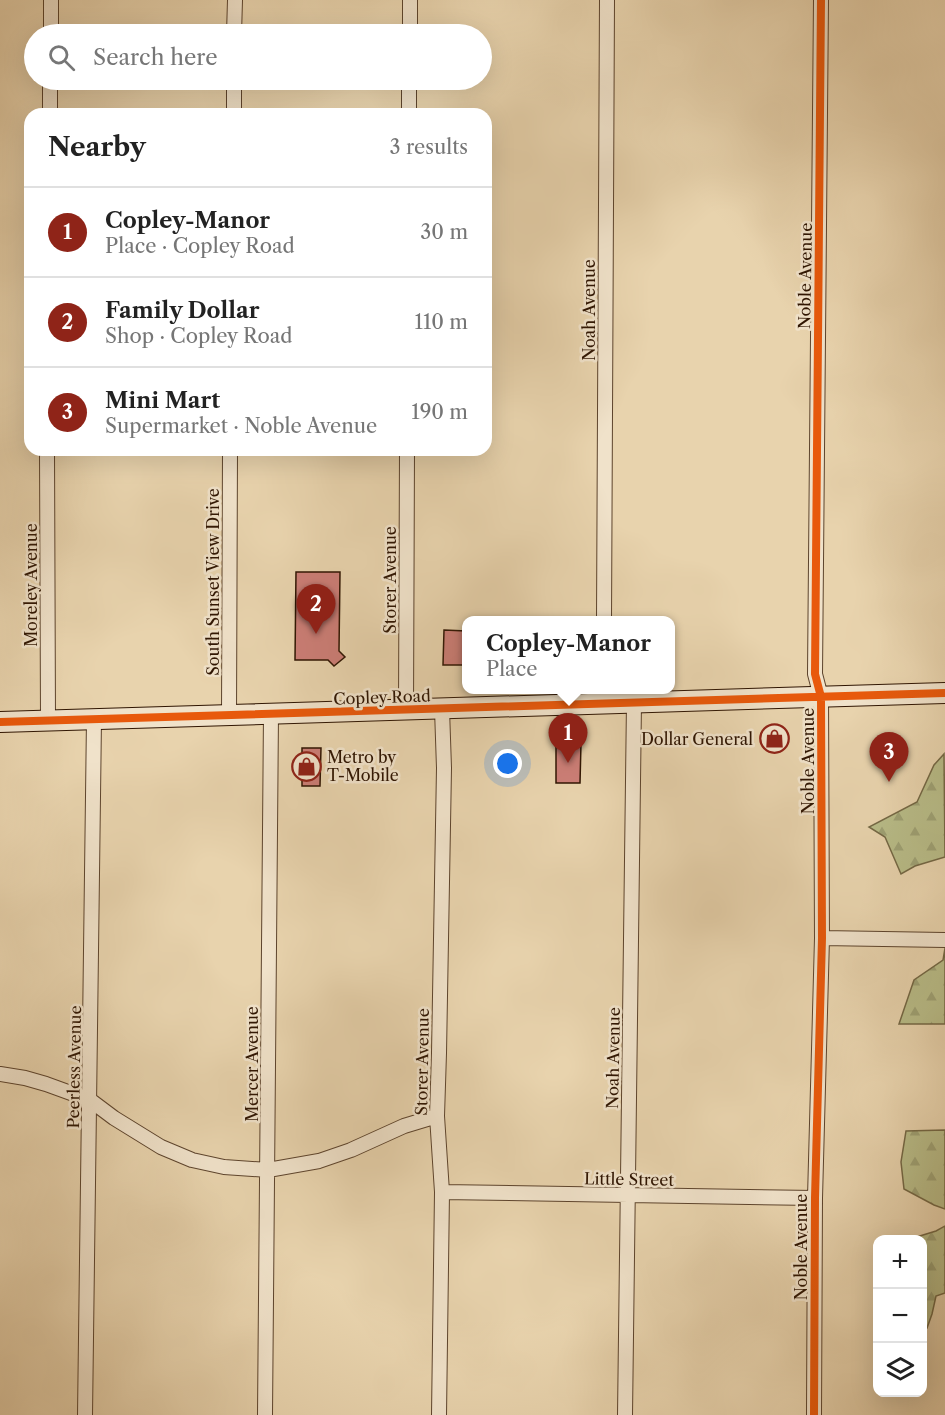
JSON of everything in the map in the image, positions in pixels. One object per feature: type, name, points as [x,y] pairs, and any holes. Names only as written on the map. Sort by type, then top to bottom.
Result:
[{"type":"main road","name":"Copley Road","points":[[0,722],[442,709],[604,696],[634,702],[945,693]]},
{"type":"street","points":[[51,0],[51,24]]},
{"type":"street","points":[[234,24],[235,0]]},
{"type":"street","points":[[410,0],[410,24]]},
{"type":"street","name":"Noah Avenue","points":[[604,616],[607,0]]},
{"type":"street","name":"Noble Avenue","points":[[814,1415],[815,1198],[822,938],[821,697],[815,674],[821,0]]},
{"type":"street","points":[[50,90],[50,108]]},
{"type":"street","points":[[234,90],[234,108]]},
{"type":"street","points":[[409,108],[410,90]]},
{"type":"street","name":"Moreley Avenue","points":[[47,456],[48,719]]},
{"type":"street","name":"South Sunset View Drive","points":[[229,714],[230,456]]},
{"type":"street","name":"Storer Avenue","points":[[406,709],[407,456]]},
{"type":"street","name":"Noah Avenue","points":[[625,1415],[634,702]]},
{"type":"street","name":"Storer Avenue","points":[[439,1415],[442,1192],[437,1116],[444,768],[442,709]]},
{"type":"street","name":"Mercer Avenue","points":[[265,1415],[271,714]]},
{"type":"street","name":"Peerless Avenue","points":[[85,1415],[94,719]]},
{"type":"street","points":[[822,938],[945,940]]},
{"type":"street","points":[[0,1074],[46,1084],[90,1100],[114,1118],[171,1152],[192,1160],[224,1167],[268,1170],[330,1158],[404,1126],[437,1116]]},
{"type":"street","name":"Little Street","points":[[442,1192],[815,1198]]},
{"type":"green space","points":[[944,754],[945,857],[915,866],[901,874],[885,837],[869,827],[917,802],[934,765]]},
{"type":"green space","points":[[945,948],[945,1024],[899,1024],[914,980],[943,960]]},
{"type":"green space","points":[[945,1130],[945,1209],[904,1189],[901,1162],[906,1131]]},
{"type":"green space","points":[[945,1226],[945,1293],[936,1296],[927,1328],[927,1235],[923,1235]]},
{"type":"building","points":[[296,572],[340,572],[339,651],[345,657],[334,666],[328,660],[295,660]]},
{"type":"building","points":[[444,630],[462,631],[462,665],[443,665]]},
{"type":"building","points":[[556,742],[581,743],[580,783],[556,783]]},
{"type":"building","points":[[302,748],[321,748],[320,786],[302,786]]},
{"type":"cycle path","points":[[814,1415],[815,1198],[822,938],[821,697],[815,674],[821,0]]},
{"type":"cycle path","points":[[0,722],[945,693]]},
{"type":"place","name":"Family Dollar","points":[[316,634]]},
{"type":"place","name":"Dollar General","points":[[774,739]]},
{"type":"place","name":"Copley-Manor","points":[[568,763]]},
{"type":"place","name":"Metro by T-Mobile","points":[[306,766]]},
{"type":"place","name":"Mini Mart","points":[[889,782]]}]
